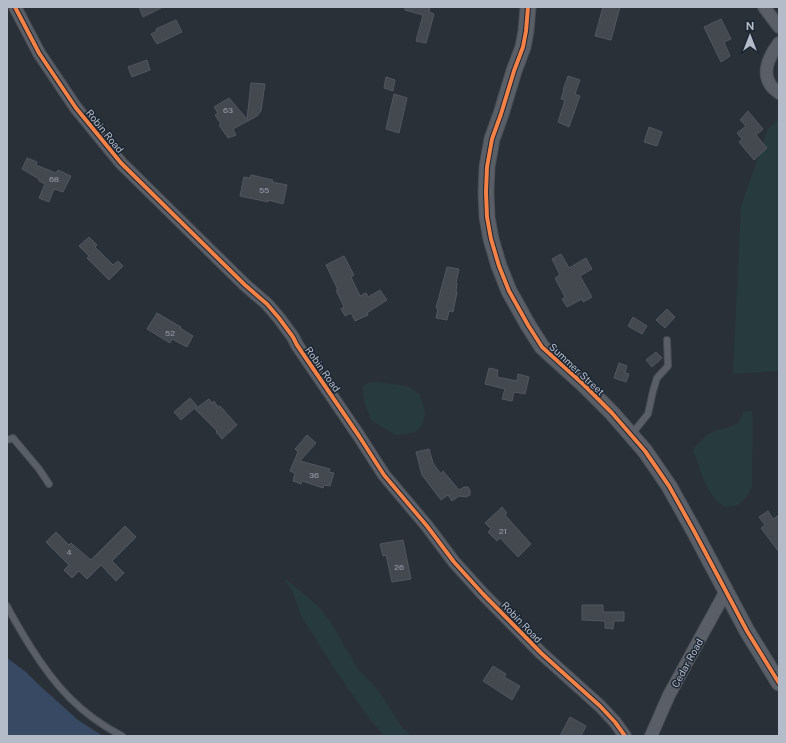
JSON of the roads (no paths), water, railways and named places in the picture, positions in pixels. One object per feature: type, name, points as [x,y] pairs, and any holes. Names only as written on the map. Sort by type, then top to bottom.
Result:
[{"type":"street","name":"Robin Road","points":[[14,7],[39,53],[76,108],[121,164],[245,285],[267,304],[279,318],[384,474],[454,562],[541,653],[600,706],[615,722],[625,736]]},
{"type":"street","name":"Summer Street","points":[[528,7],[524,42],[492,140],[487,167],[487,217],[499,266],[509,291],[542,347],[612,413],[645,451],[669,486],[747,631],[779,683]]},
{"type":"street","points":[[764,7],[779,27]]},
{"type":"street","points":[[779,43],[768,60],[766,69],[771,86],[779,93]]},
{"type":"street","name":"Cedar Road","points":[[651,736],[669,695],[726,591]]},
{"type":"lane","points":[[631,435],[648,414],[657,378],[668,366],[667,340]]},
{"type":"lane","points":[[7,440],[14,438],[49,484]]},
{"type":"lane","points":[[7,606],[35,654],[66,695],[95,720],[122,736]]},
{"type":"water","points":[[7,658],[26,672],[78,720],[103,736],[7,736]]}]
